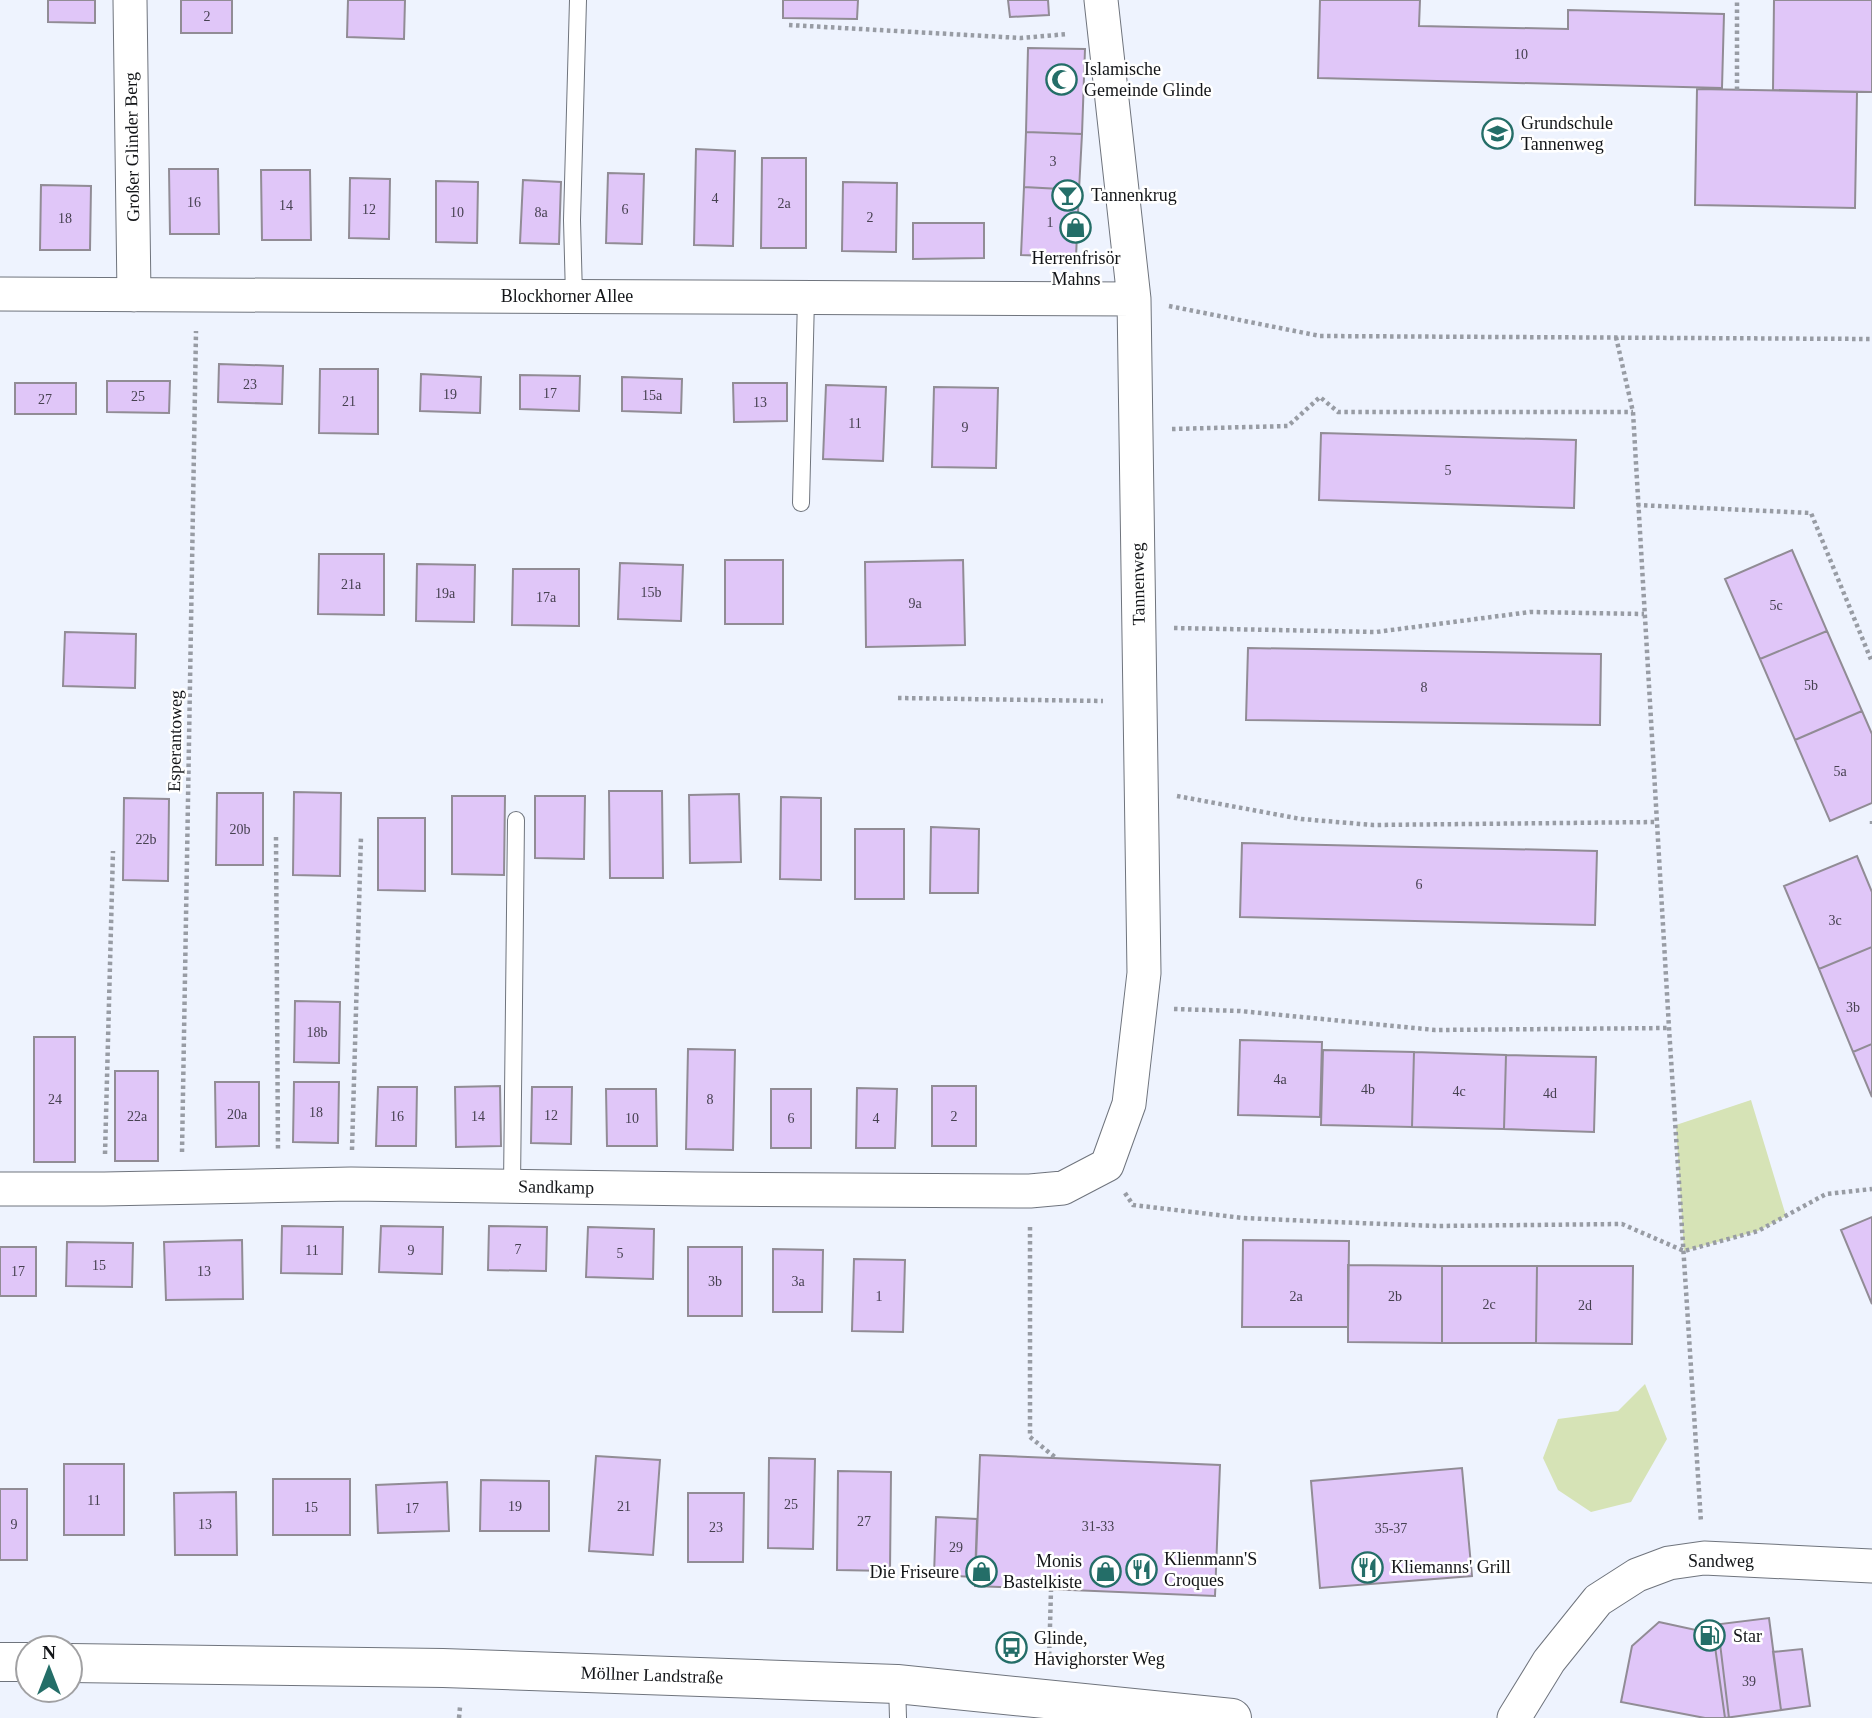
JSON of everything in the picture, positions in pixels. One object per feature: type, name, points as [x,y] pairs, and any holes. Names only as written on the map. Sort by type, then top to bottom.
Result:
[{"type":"main road","name":"Möllner Landstraße","points":[[84,1663],[443,1668],[898,1701],[1048,1699],[1232,1718]]},
{"type":"street","name":"Großer Glinder Berg","points":[[130,0],[134,295]]},
{"type":"street","name":"Tannenweg","points":[[1102,15],[1134,299],[1144,973],[1129,1104],[1107,1165]]},
{"type":"street","name":"Blockhorner Allee","points":[[0,294],[1134,299]]},
{"type":"street","name":"Sandkamp","points":[[0,1189],[352,1184],[1030,1191],[1063,1188],[1107,1165]]},
{"type":"street","name":"Sandweg","points":[[1514,1718],[1549,1661],[1598,1600],[1637,1575],[1669,1563],[1703,1558],[1872,1566]]},
{"type":"lane","points":[[574,296],[572,220],[578,0]]},
{"type":"lane","points":[[801,503],[806,298]]},
{"type":"lane","points":[[512,1186],[516,820]]},
{"type":"path","points":[[1737,90],[1738,0]]},
{"type":"path","points":[[789,25],[1021,38],[1102,15]]},
{"type":"path","name":"Esperantoweg","points":[[181,1188],[197,295]]},
{"type":"path","points":[[1134,299],[1320,336],[1872,339]]},
{"type":"path","points":[[1616,337],[1633,412],[1703,1558]]},
{"type":"path","points":[[1135,430],[1288,426],[1320,397],[1338,412],[1633,412]]},
{"type":"path","points":[[1637,505],[1811,513],[1872,659]]},
{"type":"path","points":[[1139,627],[1376,632],[1530,612],[1644,614]]},
{"type":"path","points":[[898,698],[1140,702]]},
{"type":"path","points":[[1141,790],[1301,819],[1373,825],[1657,822]]},
{"type":"path","points":[[352,1184],[361,835]]},
{"type":"path","points":[[276,837],[278,1186]]},
{"type":"path","points":[[104,1189],[113,851]]},
{"type":"path","points":[[1141,1008],[1240,1011],[1434,1030],[1669,1028]]},
{"type":"path","points":[[1107,1165],[1133,1205],[1243,1218],[1333,1222],[1438,1226],[1622,1224],[1684,1251],[1758,1231],[1826,1195],[1872,1189]]},
{"type":"path","points":[[1030,1191],[1030,1437],[1056,1458]]},
{"type":"path","points":[[1048,1699],[1052,1590]]},
{"type":"green space","points":[[1751,1100],[1786,1216],[1758,1231],[1684,1251],[1676,1125]]},
{"type":"green space","points":[[1645,1384],[1667,1439],[1631,1502],[1591,1512],[1558,1490],[1543,1458],[1558,1419],[1618,1411]]},
{"type":"building","points":[[48,0],[95,0],[95,23],[48,22]]},
{"type":"building","points":[[181,0],[232,0],[232,33],[181,33]]},
{"type":"building","points":[[348,0],[405,0],[404,39],[347,37]]},
{"type":"building","points":[[783,0],[858,0],[857,19],[783,18]]},
{"type":"building","points":[[1008,0],[1048,0],[1049,15],[1010,17]]},
{"type":"building","points":[[1320,0],[1420,0],[1419,26],[1568,29],[1568,10],[1724,14],[1722,88],[1318,78]]},
{"type":"building","points":[[1774,0],[1872,0],[1872,92],[1773,90]]},
{"type":"building","points":[[1028,48],[1085,49],[1082,134],[1026,132]]},
{"type":"building","points":[[1697,89],[1857,92],[1855,208],[1695,205]]},
{"type":"building","points":[[1026,132],[1082,134],[1079,190],[1024,187]]},
{"type":"building","points":[[696,149],[735,151],[733,246],[694,245]]},
{"type":"building","points":[[762,158],[806,158],[806,248],[761,248]]},
{"type":"building","points":[[169,169],[218,169],[219,234],[170,234]]},
{"type":"building","points":[[261,170],[310,170],[311,240],[262,240]]},
{"type":"building","points":[[608,173],[644,174],[642,244],[606,243]]},
{"type":"building","points":[[350,178],[390,179],[389,239],[349,238]]},
{"type":"building","points":[[523,180],[561,182],[559,244],[520,243]]},
{"type":"building","points":[[436,181],[478,182],[477,243],[436,242]]},
{"type":"building","points":[[843,182],[897,183],[896,252],[842,251]]},
{"type":"building","points":[[41,185],[91,186],[90,250],[40,250]]},
{"type":"building","points":[[1024,187],[1079,190],[1076,257],[1021,255]]},
{"type":"building","points":[[913,223],[984,223],[984,258],[913,259]]},
{"type":"building","points":[[219,364],[283,366],[282,404],[218,402]]},
{"type":"building","points":[[320,369],[378,369],[378,434],[319,433]]},
{"type":"building","points":[[421,374],[481,377],[480,413],[420,411]]},
{"type":"building","points":[[520,375],[580,376],[579,411],[520,409]]},
{"type":"building","points":[[622,377],[682,379],[681,413],[622,411]]},
{"type":"building","points":[[107,381],[170,381],[169,413],[107,412]]},
{"type":"building","points":[[15,383],[76,383],[76,414],[15,414]]},
{"type":"building","points":[[733,383],[787,383],[787,421],[734,422]]},
{"type":"building","points":[[826,385],[886,387],[883,461],[823,459]]},
{"type":"building","points":[[934,387],[998,388],[996,468],[932,467]]},
{"type":"building","points":[[1321,433],[1576,440],[1574,508],[1319,500]]},
{"type":"building","points":[[1792,550],[1827,631],[1760,659],[1725,579]]},
{"type":"building","points":[[319,554],[384,554],[384,615],[318,614]]},
{"type":"building","points":[[725,560],[783,560],[783,624],[725,624]]},
{"type":"building","points":[[963,560],[965,645],[866,647],[865,562]]},
{"type":"building","points":[[620,563],[683,565],[681,621],[618,619]]},
{"type":"building","points":[[417,564],[475,565],[474,622],[416,621]]},
{"type":"building","points":[[513,569],[579,569],[579,626],[512,625]]},
{"type":"building","points":[[1827,631],[1862,711],[1795,740],[1760,659]]},
{"type":"building","points":[[65,632],[136,634],[135,688],[63,686]]},
{"type":"building","points":[[1248,648],[1601,654],[1600,725],[1246,720]]},
{"type":"building","points":[[1862,711],[1872,734],[1872,803],[1830,821],[1795,740]]},
{"type":"building","points":[[609,791],[662,791],[663,878],[610,878]]},
{"type":"building","points":[[294,792],[341,793],[340,876],[293,875]]},
{"type":"building","points":[[217,793],[263,793],[263,865],[216,865]]},
{"type":"building","points":[[739,794],[741,862],[690,863],[689,795]]},
{"type":"building","points":[[452,796],[505,796],[504,875],[452,874]]},
{"type":"building","points":[[535,796],[585,796],[584,859],[535,858]]},
{"type":"building","points":[[781,797],[821,798],[821,880],[780,879]]},
{"type":"building","points":[[124,798],[169,799],[168,881],[123,880]]},
{"type":"building","points":[[378,818],[425,818],[425,891],[378,890]]},
{"type":"building","points":[[931,827],[979,829],[978,893],[930,893]]},
{"type":"building","points":[[855,829],[904,829],[904,899],[855,899]]},
{"type":"building","points":[[1242,843],[1597,851],[1595,925],[1240,917]]},
{"type":"building","points":[[1857,856],[1872,892],[1872,947],[1819,969],[1784,886]]},
{"type":"building","points":[[1872,947],[1872,1044],[1853,1052],[1819,969]]},
{"type":"building","points":[[295,1001],[340,1002],[339,1063],[294,1062]]},
{"type":"building","points":[[34,1037],[75,1037],[75,1162],[34,1162]]},
{"type":"building","points":[[1240,1040],[1322,1042],[1320,1117],[1238,1115]]},
{"type":"building","points":[[1872,1044],[1872,1097],[1853,1052]]},
{"type":"building","points":[[688,1049],[735,1050],[733,1150],[686,1149]]},
{"type":"building","points":[[1323,1050],[1414,1052],[1412,1127],[1321,1125]]},
{"type":"building","points":[[1414,1052],[1506,1055],[1504,1129],[1412,1127]]},
{"type":"building","points":[[1506,1055],[1596,1057],[1594,1132],[1504,1129]]},
{"type":"building","points":[[115,1071],[158,1071],[158,1161],[115,1161]]},
{"type":"building","points":[[215,1082],[259,1082],[259,1146],[216,1147]]},
{"type":"building","points":[[294,1082],[339,1082],[338,1143],[293,1142]]},
{"type":"building","points":[[500,1086],[501,1146],[456,1147],[455,1087]]},
{"type":"building","points":[[932,1086],[976,1086],[976,1146],[932,1146]]},
{"type":"building","points":[[378,1087],[417,1087],[416,1146],[376,1146]]},
{"type":"building","points":[[532,1087],[572,1087],[571,1144],[531,1143]]},
{"type":"building","points":[[857,1088],[897,1089],[895,1148],[856,1148]]},
{"type":"building","points":[[606,1089],[656,1089],[657,1146],[607,1146]]},
{"type":"building","points":[[771,1089],[811,1089],[811,1148],[771,1148]]},
{"type":"building","points":[[1872,1217],[1872,1304],[1841,1230]]},
{"type":"building","points":[[282,1226],[343,1227],[342,1274],[281,1273]]},
{"type":"building","points":[[381,1226],[443,1227],[442,1274],[379,1272]]},
{"type":"building","points":[[489,1226],[547,1227],[546,1271],[488,1270]]},
{"type":"building","points":[[588,1227],[654,1229],[653,1279],[586,1277]]},
{"type":"building","points":[[242,1240],[243,1299],[166,1300],[164,1242]]},
{"type":"building","points":[[1243,1240],[1349,1241],[1348,1327],[1242,1327]]},
{"type":"building","points":[[67,1242],[133,1243],[132,1287],[66,1286]]},
{"type":"building","points":[[0,1247],[36,1247],[36,1296],[0,1296]]},
{"type":"building","points":[[688,1247],[742,1247],[742,1316],[688,1316]]},
{"type":"building","points":[[773,1249],[823,1250],[822,1312],[773,1312]]},
{"type":"building","points":[[854,1259],[905,1260],[903,1332],[852,1331]]},
{"type":"building","points":[[1348,1265],[1442,1266],[1442,1343],[1348,1342]]},
{"type":"building","points":[[1442,1266],[1537,1266],[1536,1343],[1442,1343]]},
{"type":"building","points":[[1537,1266],[1633,1266],[1632,1344],[1536,1343]]},
{"type":"building","points":[[980,1455],[1220,1465],[1215,1596],[975,1586]]},
{"type":"building","points":[[596,1456],[660,1460],[653,1555],[589,1551]]},
{"type":"building","points":[[769,1458],[815,1459],[813,1549],[768,1548]]},
{"type":"building","points":[[64,1464],[124,1464],[124,1535],[64,1535]]},
{"type":"building","points":[[1462,1468],[1472,1576],[1320,1588],[1311,1481]]},
{"type":"building","points":[[838,1471],[891,1472],[890,1571],[837,1570]]},
{"type":"building","points":[[273,1479],[350,1479],[350,1535],[273,1535]]},
{"type":"building","points":[[481,1480],[549,1481],[549,1531],[480,1531]]},
{"type":"building","points":[[447,1482],[449,1531],[378,1533],[376,1485]]},
{"type":"building","points":[[0,1489],[27,1489],[27,1560],[0,1560]]},
{"type":"building","points":[[236,1492],[237,1555],[175,1555],[174,1493]]},
{"type":"building","points":[[688,1493],[744,1493],[743,1562],[688,1562]]},
{"type":"building","points":[[936,1517],[977,1519],[975,1577],[934,1575]]},
{"type":"building","points":[[1769,1618],[1781,1710],[1725,1718],[1712,1625]]},
{"type":"building","points":[[1659,1622],[1719,1635],[1729,1718],[1705,1718],[1621,1702],[1632,1646]]},
{"type":"building","points":[[1802,1649],[1810,1706],[1781,1710],[1773,1652]]},
{"type":"place","name":"Islamische Gemeinde Glinde","points":[[1061,79]]},
{"type":"place","name":"Grundschule Tannenweg","points":[[1498,133]]},
{"type":"place","name":"Tannenkrug","points":[[1068,195]]},
{"type":"place","name":"Herrenfrisör Mahns","points":[[1076,227]]},
{"type":"place","name":"Kliemanns' Grill","points":[[1368,1567]]},
{"type":"place","name":"Klienmann'S Croques","points":[[1141,1569]]},
{"type":"place","name":"Monis Bastelkiste","points":[[1105,1571]]},
{"type":"place","name":"Die Friseure","points":[[982,1572]]},
{"type":"place","name":"Star","points":[[1710,1636]]},
{"type":"place","name":"Glinde, Havighorster Weg","points":[[1011,1648]]}]
